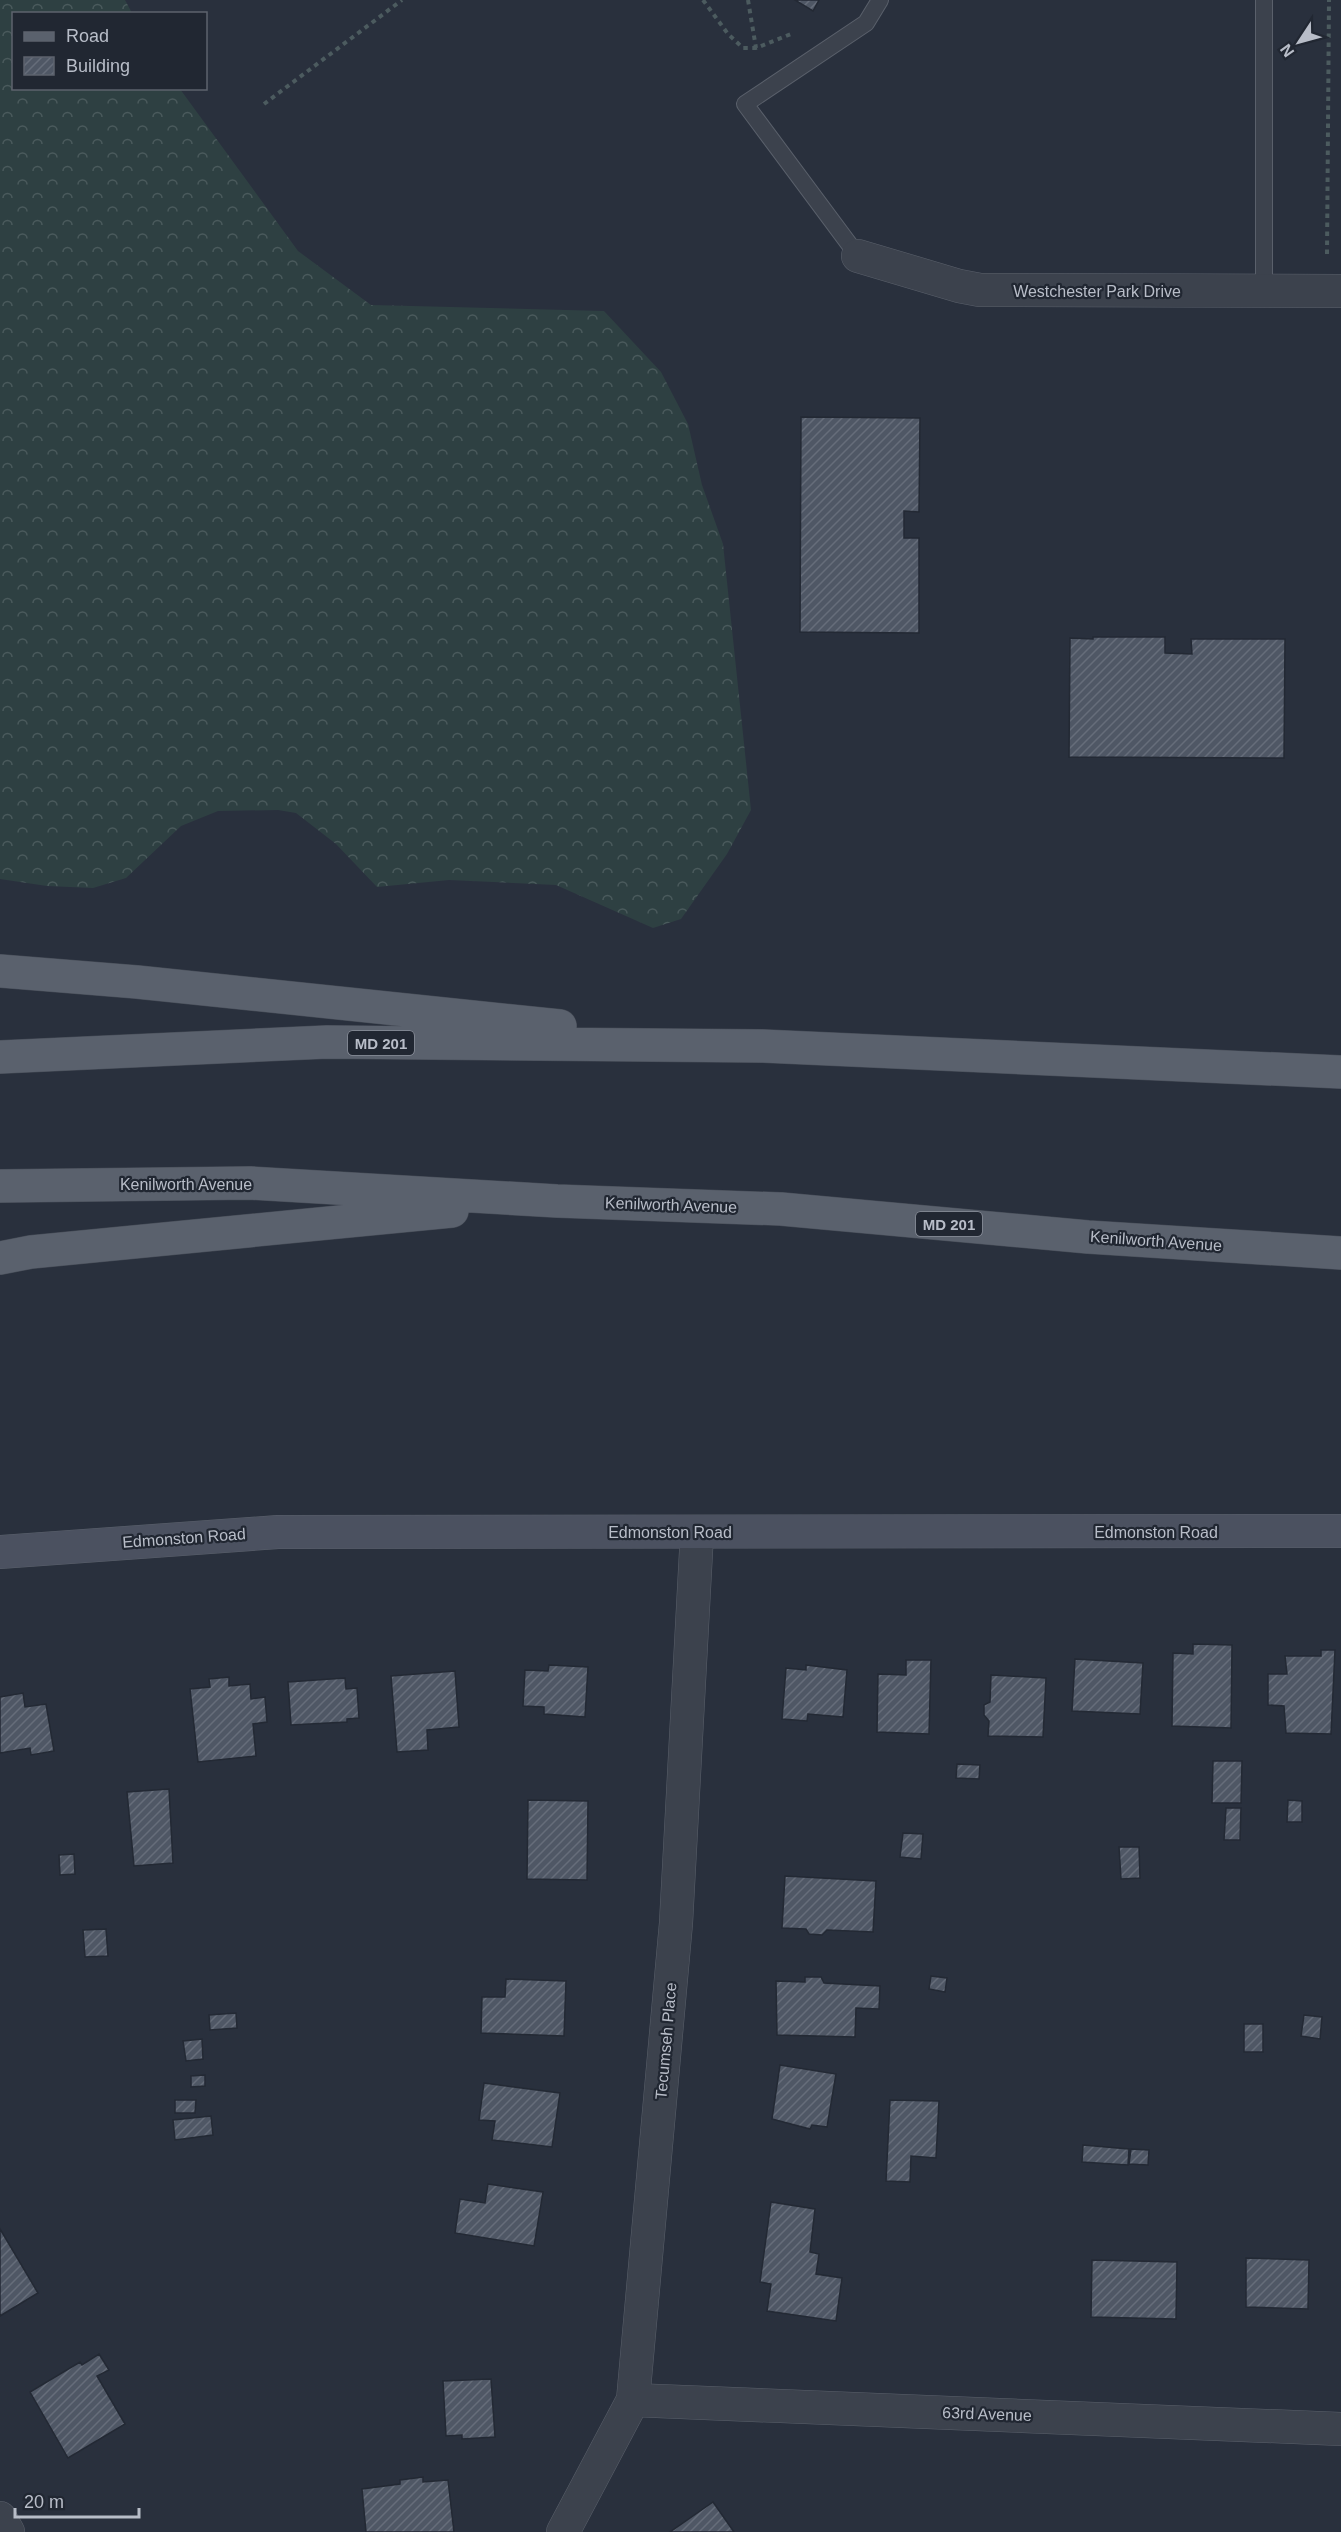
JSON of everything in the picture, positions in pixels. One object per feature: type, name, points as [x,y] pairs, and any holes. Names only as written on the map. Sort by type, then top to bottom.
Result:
[{"type":"main road","points":[[0,971],[137,982],[762,1047]]},
{"type":"main road","name":"MD 201","points":[[0,1057],[327,1042],[762,1047],[1341,1072]]},
{"type":"main road","name":"Kenilworth Avenue","points":[[0,1186],[250,1183],[557,1201],[781,1209],[1088,1237],[1341,1253]]},
{"type":"main road","points":[[0,1258],[31,1252],[557,1201]]},
{"type":"street","name":"Westchester Park Drive","points":[[858,256],[980,290],[1332,291]]},
{"type":"street","name":"Edmonston Road","points":[[0,1552],[278,1532],[1341,1532]]},
{"type":"street","name":"Tecumseh Place","points":[[563,2532],[633,2400],[676,1923],[697,1533]]},
{"type":"street","name":"63rd Avenue","points":[[633,2400],[1341,2429]]},
{"type":"street","points":[[0,2518],[8,2532]]},
{"type":"lane","points":[[858,256],[745,104],[866,23],[880,0]]},
{"type":"lane","points":[[1264,0],[1264,291]]},
{"type":"path","points":[[264,104],[402,0]]},
{"type":"path","points":[[703,0],[728,34],[743,48],[756,48],[794,33]]},
{"type":"path","points":[[748,0],[756,48]]},
{"type":"path","points":[[1329,0],[1329,239],[1332,291]]},
{"type":"green space","points":[[0,0],[125,0],[131,12],[12,12],[12,90],[181,90],[298,251],[371,305],[604,311],[661,372],[688,424],[702,485],[723,544],[751,810],[727,854],[681,919],[653,928],[556,885],[449,880],[377,887],[336,844],[296,813],[278,810],[218,811],[181,826],[126,878],[93,888],[47,886],[0,879]]},
{"type":"building","points":[[795,0],[819,0],[813,11]]},
{"type":"building","points":[[801,417],[920,418],[919,512],[904,511],[904,538],[919,538],[919,633],[800,632]]},
{"type":"building","points":[[1093,637],[1165,637],[1165,653],[1192,654],[1191,639],[1285,639],[1284,758],[1069,757],[1070,638],[1093,639]]},
{"type":"building","points":[[1193,1644],[1232,1645],[1231,1728],[1172,1726],[1173,1653],[1193,1654]]},
{"type":"building","points":[[1321,1650],[1335,1650],[1331,1734],[1286,1733],[1284,1706],[1268,1705],[1268,1674],[1287,1674],[1285,1656],[1321,1656]]},
{"type":"building","points":[[1075,1659],[1143,1663],[1140,1714],[1072,1711]]},
{"type":"building","points":[[906,1660],[931,1660],[929,1734],[877,1732],[878,1674],[906,1675]]},
{"type":"building","points":[[549,1665],[588,1667],[585,1717],[544,1714],[544,1707],[523,1706],[525,1670],[548,1671]]},
{"type":"building","points":[[806,1665],[847,1670],[843,1717],[808,1714],[807,1721],[782,1719],[786,1668],[806,1670]]},
{"type":"building","points":[[455,1671],[459,1727],[427,1730],[428,1750],[397,1752],[391,1676]]},
{"type":"building","points":[[991,1675],[1046,1678],[1043,1737],[988,1736],[989,1721],[984,1715],[984,1705],[990,1702]]},
{"type":"building","points":[[229,1677],[229,1686],[250,1684],[251,1699],[265,1697],[267,1722],[253,1724],[256,1756],[198,1762],[190,1689],[210,1687],[209,1679]]},
{"type":"building","points":[[345,1678],[346,1689],[357,1688],[359,1718],[347,1719],[347,1722],[291,1725],[288,1682]]},
{"type":"building","points":[[23,1693],[25,1707],[46,1704],[54,1751],[31,1755],[30,1748],[0,1753],[0,1697]]},
{"type":"building","points":[[1213,1761],[1242,1761],[1241,1803],[1212,1803]]},
{"type":"building","points":[[957,1764],[980,1765],[979,1779],[956,1778]]},
{"type":"building","points":[[169,1789],[173,1863],[134,1866],[127,1792]]},
{"type":"building","points":[[528,1800],[588,1801],[587,1880],[527,1879]]},
{"type":"building","points":[[1288,1800],[1302,1801],[1302,1822],[1287,1822]]},
{"type":"building","points":[[1226,1808],[1241,1808],[1240,1840],[1224,1840]]},
{"type":"building","points":[[903,1833],[923,1834],[921,1859],[900,1857]]},
{"type":"building","points":[[1119,1847],[1139,1847],[1140,1878],[1121,1879]]},
{"type":"building","points":[[74,1854],[75,1874],[60,1875],[59,1855]]},
{"type":"building","points":[[785,1876],[876,1881],[873,1932],[827,1930],[822,1935],[809,1934],[806,1929],[782,1928]]},
{"type":"building","points":[[106,1929],[108,1956],[85,1957],[83,1930]]},
{"type":"building","points":[[931,1976],[947,1978],[945,1992],[929,1989]]},
{"type":"building","points":[[805,1977],[821,1977],[824,1983],[880,1986],[879,2009],[856,2008],[855,2037],[777,2035],[776,1981],[805,1982]]},
{"type":"building","points":[[506,1979],[566,1981],[564,2036],[481,2033],[482,1997],[505,1997]]},
{"type":"building","points":[[236,2013],[237,2028],[210,2030],[209,2015]]},
{"type":"building","points":[[1304,2015],[1322,2017],[1320,2039],[1301,2036]]},
{"type":"building","points":[[1244,2024],[1263,2024],[1263,2052],[1244,2052]]},
{"type":"building","points":[[202,2039],[203,2059],[186,2061],[183,2041]]},
{"type":"building","points":[[780,2065],[836,2074],[827,2127],[812,2125],[810,2129],[772,2119]]},
{"type":"building","points":[[205,2075],[205,2086],[191,2087],[191,2076]]},
{"type":"building","points":[[484,2083],[560,2093],[552,2147],[492,2140],[495,2121],[479,2120]]},
{"type":"building","points":[[175,2100],[196,2100],[195,2113],[175,2113]]},
{"type":"building","points":[[890,2100],[939,2101],[936,2158],[911,2156],[910,2182],[886,2181]]},
{"type":"building","points":[[211,2116],[213,2135],[175,2140],[173,2120]]},
{"type":"building","points":[[1083,2145],[1129,2149],[1128,2165],[1082,2162]]},
{"type":"building","points":[[1131,2149],[1149,2150],[1148,2165],[1129,2164]]},
{"type":"building","points":[[488,2184],[543,2192],[534,2246],[455,2233],[460,2199],[485,2203]]},
{"type":"building","points":[[771,2202],[815,2209],[810,2252],[819,2254],[816,2274],[842,2278],[836,2321],[767,2311],[771,2284],[760,2282]]},
{"type":"building","points":[[0,2229],[38,2293],[0,2316]]},
{"type":"building","points":[[1246,2258],[1309,2260],[1308,2309],[1246,2307]]},
{"type":"building","points":[[1092,2260],[1177,2262],[1176,2319],[1091,2317]]},
{"type":"building","points":[[99,2354],[109,2370],[97,2376],[125,2424],[68,2458],[30,2392],[80,2362],[82,2365]]},
{"type":"building","points":[[491,2379],[495,2437],[462,2439],[462,2435],[446,2436],[443,2381]]},
{"type":"building","points":[[423,2477],[423,2482],[448,2480],[454,2532],[366,2532],[362,2489],[400,2484],[400,2480]]},
{"type":"building","points":[[713,2502],[734,2532],[670,2532]]}]
